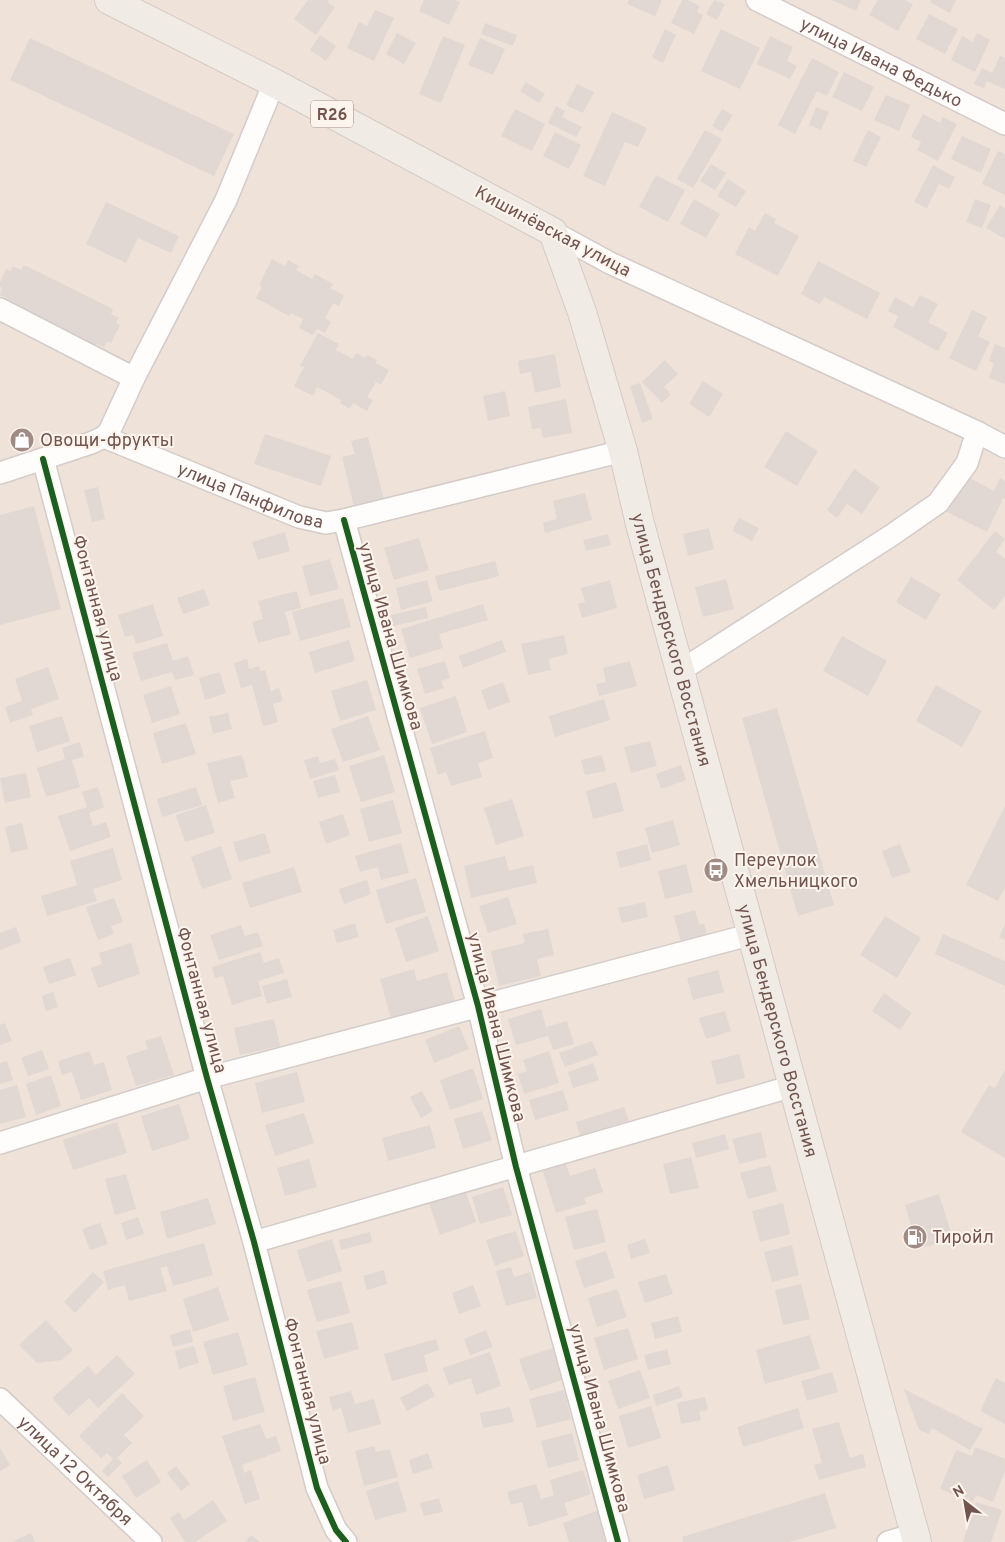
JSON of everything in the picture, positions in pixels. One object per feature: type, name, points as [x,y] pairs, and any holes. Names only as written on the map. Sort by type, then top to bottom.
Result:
[{"type":"main road","name":"Кишинёвская улица","points":[[108,0],[274,83],[553,232]]},
{"type":"main road","name":"улица Бендерского Восстания","points":[[553,232],[582,312],[623,451],[640,524],[916,1538]]},
{"type":"street","name":"улица Ивана Федько","points":[[756,0],[1005,124]]},
{"type":"street","points":[[0,473],[104,437],[109,432],[134,378],[226,200],[274,83]]},
{"type":"street","name":"Кишинёвская улица","points":[[553,232],[610,264],[977,432],[1005,447]]},
{"type":"street","points":[[0,309],[134,378]]},
{"type":"street","points":[[680,671],[892,535],[938,503],[967,462],[977,432]]},
{"type":"street","name":"улица Панфилова","points":[[104,437],[299,517],[326,523],[623,451]]},
{"type":"street","name":"Фонтанная улица","points":[[42,459],[207,1078],[254,1242],[317,1488],[336,1530],[346,1542]]},
{"type":"street","name":"улица Ивана Шимкова","points":[[344,520],[478,1006],[516,1167],[618,1542]]},
{"type":"street","points":[[0,1142],[207,1078],[753,934]]},
{"type":"street","points":[[254,1242],[793,1086]]},
{"type":"street","name":"улица 12 Октября","points":[[0,1399],[142,1539]]},
{"type":"street","points":[[888,1542],[916,1538]]},
{"type":"shaded area","points":[[0,0],[1005,0],[1005,1542],[0,1542]]},
{"type":"building","points":[[308,0],[329,0],[327,2],[335,7],[316,35],[294,19]]},
{"type":"building","points":[[424,0],[455,0],[460,2],[449,25],[419,11]]},
{"type":"building","points":[[629,0],[662,0],[655,16],[627,4]]},
{"type":"building","points":[[682,0],[688,0],[700,6],[697,12],[703,15],[694,34],[671,23]]},
{"type":"building","points":[[714,0],[725,4],[717,20],[706,14]]},
{"type":"building","points":[[832,0],[861,0],[856,11]]},
{"type":"building","points":[[878,0],[905,0],[913,4],[898,31],[869,15]]},
{"type":"building","points":[[931,0],[956,0],[950,13],[930,2]]},
{"type":"building","points":[[375,10],[394,18],[374,61],[347,48],[359,22],[367,26]]},
{"type":"building","points":[[929,14],[958,29],[945,54],[916,39]]},
{"type":"building","points":[[485,23],[517,35],[513,46],[481,34]]},
{"type":"building","points":[[665,29],[676,35],[663,63],[652,57]]},
{"type":"building","points":[[721,29],[760,48],[740,89],[701,71]]},
{"type":"building","points":[[397,33],[416,43],[404,64],[386,54]]},
{"type":"building","points":[[977,33],[990,40],[975,72],[951,60],[962,36],[973,42]]},
{"type":"building","points":[[320,35],[336,46],[326,61],[310,50]]},
{"type":"building","points":[[443,36],[465,45],[441,103],[419,94]]},
{"type":"building","points":[[770,36],[793,47],[787,61],[797,66],[790,79],[757,64]]},
{"type":"building","points":[[30,38],[234,134],[214,176],[10,80]]},
{"type":"building","points":[[480,38],[505,49],[493,75],[468,65]]},
{"type":"building","points":[[1000,56],[1005,58],[1005,89],[987,81],[984,88],[974,84],[982,68],[992,73]]},
{"type":"building","points":[[812,58],[839,72],[827,96],[817,91],[795,134],[778,125]]},
{"type":"building","points":[[844,72],[874,87],[862,111],[832,97]]},
{"type":"building","points":[[526,82],[545,94],[539,103],[520,91]]},
{"type":"building","points":[[577,84],[594,92],[583,113],[566,105]]},
{"type":"building","points":[[886,95],[910,105],[899,131],[874,120]]},
{"type":"building","points":[[556,106],[565,111],[562,117],[582,127],[576,137],[548,123]]},
{"type":"building","points":[[816,107],[829,112],[821,130],[809,125]]},
{"type":"building","points":[[515,109],[545,124],[532,151],[501,136]]},
{"type":"building","points":[[722,109],[733,115],[722,132],[712,126]]},
{"type":"building","points":[[612,112],[647,128],[638,147],[625,142],[605,186],[583,176]]},
{"type":"building","points":[[923,114],[940,123],[943,117],[957,124],[938,161],[917,150],[921,142],[911,137]]},
{"type":"building","points":[[705,130],[722,139],[693,188],[677,179]]},
{"type":"building","points":[[868,130],[881,137],[866,167],[853,161]]},
{"type":"building","points":[[555,132],[581,145],[569,169],[543,156]]},
{"type":"building","points":[[962,136],[991,149],[981,173],[951,159]]},
{"type":"building","points":[[998,151],[1005,154],[1005,195],[982,184]]},
{"type":"building","points":[[711,164],[726,173],[715,190],[700,181]]},
{"type":"building","points":[[933,165],[955,177],[949,189],[939,184],[927,208],[914,202]]},
{"type":"building","points":[[656,175],[685,190],[668,222],[639,207]]},
{"type":"building","points":[[728,179],[746,191],[736,207],[717,196]]},
{"type":"building","points":[[694,199],[720,214],[706,238],[680,224]]},
{"type":"building","points":[[975,199],[991,205],[982,228],[966,222]]},
{"type":"building","points":[[106,202],[179,236],[171,253],[138,238],[126,263],[86,244]]},
{"type":"building","points":[[1000,205],[1005,208],[1005,239],[986,228]]},
{"type":"building","points":[[765,213],[776,219],[774,223],[799,236],[778,276],[735,254],[749,227],[755,231]]},
{"type":"building","points":[[272,259],[285,266],[288,260],[299,266],[296,270],[312,279],[315,274],[333,284],[330,288],[344,295],[339,306],[333,303],[325,318],[331,322],[325,333],[317,329],[313,335],[299,328],[303,319],[291,313],[289,316],[256,298],[262,286],[259,285]]},
{"type":"building","points":[[818,261],[880,293],[867,319],[824,297],[820,304],[801,294]]},
{"type":"building","points":[[24,265],[113,309],[111,314],[119,318],[116,323],[120,325],[111,343],[107,342],[104,347],[96,344],[93,349],[4,304],[7,298],[0,295],[2,288],[0,287],[0,282],[6,269],[10,271],[13,266],[21,270]]},
{"type":"building","points":[[920,295],[938,304],[928,322],[948,333],[938,351],[893,327],[898,316],[888,311],[895,297],[913,307]]},
{"type":"building","points":[[972,310],[987,317],[978,336],[990,342],[976,371],[949,358]]},
{"type":"building","points":[[318,333],[339,344],[336,350],[353,359],[356,353],[365,358],[367,355],[377,360],[375,363],[389,370],[381,385],[376,382],[367,397],[373,400],[367,411],[353,403],[350,409],[340,403],[341,400],[317,387],[313,396],[294,386],[304,367],[300,366]]},
{"type":"building","points":[[995,344],[1005,348],[1005,384],[989,378],[994,363],[989,361]]},
{"type":"building","points":[[555,354],[561,387],[535,393],[531,372],[520,374],[518,361]]},
{"type":"building","points":[[665,360],[678,374],[664,387],[671,394],[662,403],[642,382]]},
{"type":"building","points":[[703,381],[723,394],[709,417],[689,404]]},
{"type":"building","points":[[640,383],[653,419],[642,423],[630,386]]},
{"type":"building","points":[[505,391],[510,416],[488,421],[483,396]]},
{"type":"building","points":[[566,399],[572,433],[543,438],[541,428],[532,429],[528,407]]},
{"type":"building","points":[[786,431],[818,451],[797,486],[764,467]]},
{"type":"building","points":[[28,432],[31,444],[15,449],[12,438]]},
{"type":"building","points":[[265,434],[331,456],[321,486],[254,464]]},
{"type":"building","points":[[368,437],[384,500],[354,507],[342,457],[355,454],[351,441]]},
{"type":"building","points":[[854,469],[880,487],[862,514],[847,504],[837,518],[827,510]]},
{"type":"building","points":[[964,475],[994,491],[1000,478],[1005,481],[1005,499],[1003,498],[987,532],[945,511]]},
{"type":"building","points":[[98,487],[105,519],[92,522],[84,490]]},
{"type":"building","points":[[585,493],[592,520],[545,533],[543,523],[557,519],[553,501]]},
{"type":"building","points":[[34,506],[61,609],[0,625],[0,515]]},
{"type":"building","points":[[739,518],[759,528],[752,541],[732,531]]},
{"type":"building","points":[[709,528],[714,549],[688,556],[683,534]]},
{"type":"building","points":[[995,531],[1005,539],[996,552],[1005,559],[1005,596],[994,610],[957,580]]},
{"type":"building","points":[[285,532],[290,551],[258,560],[252,542]]},
{"type":"building","points":[[608,534],[611,545],[586,551],[583,540]]},
{"type":"building","points":[[419,538],[429,570],[394,580],[384,548]]},
{"type":"building","points":[[330,559],[339,589],[310,596],[302,566]]},
{"type":"building","points":[[495,561],[499,576],[439,591],[435,576]]},
{"type":"building","points":[[911,577],[941,594],[926,620],[896,602]]},
{"type":"building","points":[[726,579],[734,609],[703,617],[695,587]]},
{"type":"building","points":[[427,580],[433,601],[401,610],[396,588]]},
{"type":"building","points":[[610,580],[617,608],[582,618],[578,604],[585,602],[581,588]]},
{"type":"building","points":[[204,589],[210,605],[183,614],[177,598]]},
{"type":"building","points":[[297,591],[301,608],[285,612],[291,634],[258,643],[252,622],[263,619],[258,601]]},
{"type":"building","points":[[343,598],[351,627],[300,641],[292,612]]},
{"type":"building","points":[[153,604],[163,636],[136,644],[133,635],[125,637],[118,615]]},
{"type":"building","points":[[483,604],[488,620],[439,634],[443,648],[410,658],[401,629]]},
{"type":"building","points":[[426,607],[428,618],[393,626],[391,615]]},
{"type":"building","points":[[564,635],[568,654],[549,659],[551,670],[528,675],[521,644]]},
{"type":"building","points":[[842,636],[887,661],[868,696],[823,671]]},
{"type":"building","points":[[349,640],[355,661],[315,673],[309,652]]},
{"type":"building","points":[[502,640],[506,652],[463,668],[459,656]]},
{"type":"building","points":[[167,643],[173,661],[188,656],[194,675],[175,680],[172,672],[141,681],[132,653]]},
{"type":"building","points":[[247,659],[249,669],[259,666],[260,671],[265,670],[271,691],[279,688],[283,701],[273,704],[278,722],[263,726],[252,685],[241,688],[234,663]]},
{"type":"building","points":[[445,661],[450,678],[441,681],[444,688],[425,694],[417,669]]},
{"type":"building","points":[[630,661],[637,686],[599,696],[596,684],[606,682],[603,668]]},
{"type":"building","points":[[48,667],[59,699],[31,709],[33,715],[10,723],[5,707],[22,701],[15,679]]},
{"type":"building","points":[[220,672],[226,693],[205,700],[199,678]]},
{"type":"building","points":[[367,680],[376,710],[340,721],[331,691]]},
{"type":"building","points":[[503,682],[510,702],[488,710],[481,690]]},
{"type":"building","points":[[936,685],[982,711],[962,747],[916,721]]},
{"type":"building","points":[[171,686],[180,714],[152,723],[143,695]]},
{"type":"building","points":[[456,696],[467,732],[432,744],[420,708]]},
{"type":"building","points":[[604,699],[610,720],[555,737],[549,716]]},
{"type":"building","points":[[777,708],[834,905],[798,916],[742,718]]},
{"type":"building","points":[[228,713],[232,729],[213,734],[209,717]]},
{"type":"building","points":[[62,716],[70,741],[37,752],[29,726]]},
{"type":"building","points":[[368,716],[380,750],[343,762],[331,729]]},
{"type":"building","points":[[186,723],[196,754],[162,764],[153,733]]},
{"type":"building","points":[[485,731],[493,758],[478,763],[482,777],[451,786],[446,772],[438,775],[430,748]]},
{"type":"building","points":[[650,741],[657,766],[631,773],[624,747]]},
{"type":"building","points":[[80,742],[84,757],[72,760],[80,787],[46,797],[37,768],[65,759],[62,748]]},
{"type":"building","points":[[242,755],[248,777],[230,781],[235,798],[218,803],[207,763]]},
{"type":"building","points":[[384,755],[395,792],[361,802],[349,766]]},
{"type":"building","points":[[602,755],[606,771],[585,775],[581,760]]},
{"type":"building","points":[[318,756],[320,763],[335,759],[339,770],[310,779],[304,760]]},
{"type":"building","points":[[681,765],[686,780],[661,789],[656,774]]},
{"type":"building","points":[[26,773],[31,797],[5,803],[0,778]]},
{"type":"building","points":[[335,775],[340,792],[318,798],[313,781]]},
{"type":"building","points":[[616,782],[624,811],[593,819],[586,791]]},
{"type":"building","points":[[98,787],[104,807],[89,813],[93,826],[106,822],[111,837],[70,851],[58,816],[87,807],[82,792]]},
{"type":"building","points":[[196,787],[202,805],[162,817],[157,799]]},
{"type":"building","points":[[512,799],[524,836],[496,845],[484,808]]},
{"type":"building","points":[[393,800],[402,833],[369,842],[360,809]]},
{"type":"building","points":[[206,805],[215,833],[185,842],[176,815]]},
{"type":"building","points":[[1005,806],[1005,887],[998,901],[966,885]]},
{"type":"building","points":[[343,814],[350,835],[326,844],[319,822]]},
{"type":"building","points":[[673,820],[680,845],[652,853],[645,828]]},
{"type":"building","points":[[22,823],[28,849],[11,853],[5,827]]},
{"type":"building","points":[[265,833],[271,853],[239,862],[233,842]]},
{"type":"building","points":[[401,843],[409,873],[381,880],[378,867],[360,872],[355,856]]},
{"type":"building","points":[[647,844],[651,860],[620,868],[616,852]]},
{"type":"building","points":[[900,844],[911,872],[892,878],[882,851]]},
{"type":"building","points":[[221,846],[232,879],[202,889],[191,857]]},
{"type":"building","points":[[113,848],[122,880],[93,889],[97,901],[47,916],[41,896],[77,885],[70,861]]},
{"type":"building","points":[[505,856],[509,871],[533,865],[537,883],[471,898],[464,866]]},
{"type":"building","points":[[686,864],[693,892],[665,899],[658,871]]},
{"type":"building","points":[[294,867],[302,892],[250,908],[242,883]]},
{"type":"building","points":[[416,878],[426,912],[386,924],[376,890]]},
{"type":"building","points":[[367,880],[371,894],[344,904],[339,889]]},
{"type":"building","points":[[508,897],[517,924],[488,933],[479,906]]},
{"type":"building","points":[[114,898],[123,922],[111,926],[114,934],[98,940],[86,907]]},
{"type":"building","points":[[645,902],[648,917],[622,923],[618,908]]},
{"type":"building","points":[[695,910],[699,925],[704,924],[708,939],[682,946],[674,916]]},
{"type":"building","points":[[428,916],[439,951],[406,962],[395,928]]},
{"type":"building","points":[[885,916],[921,938],[897,978],[860,955]]},
{"type":"building","points":[[355,923],[359,937],[337,943],[333,930]]},
{"type":"building","points":[[1005,924],[1005,940],[999,937]]},
{"type":"building","points":[[241,925],[245,936],[258,932],[263,946],[219,960],[210,935]]},
{"type":"building","points":[[16,927],[21,942],[0,950],[0,933]]},
{"type":"building","points":[[548,929],[554,955],[537,959],[541,976],[499,986],[491,951],[525,943],[523,934]]},
{"type":"building","points":[[943,934],[1005,961],[1005,986],[935,954]]},
{"type":"building","points":[[131,943],[140,974],[98,988],[91,968],[102,964],[99,953]]},
{"type":"building","points":[[260,952],[264,963],[279,958],[284,973],[258,981],[262,996],[232,1005],[223,976],[215,978],[212,967]]},
{"type":"building","points":[[70,958],[76,975],[49,984],[43,967]]},
{"type":"building","points":[[414,969],[417,981],[447,972],[455,1001],[391,1019],[380,979]]},
{"type":"building","points":[[718,970],[724,992],[693,1000],[687,978]]},
{"type":"building","points":[[287,979],[292,997],[267,1004],[262,986]]},
{"type":"building","points":[[53,992],[58,1007],[46,1011],[42,996]]},
{"type":"building","points":[[884,993],[912,1013],[900,1030],[872,1011]]},
{"type":"building","points":[[541,1009],[546,1027],[567,1021],[574,1044],[553,1050],[548,1036],[516,1045],[508,1019]]},
{"type":"building","points":[[725,1011],[731,1031],[706,1039],[699,1018]]},
{"type":"building","points":[[274,1019],[280,1046],[240,1055],[234,1028]]},
{"type":"building","points":[[5,1023],[12,1041],[0,1045],[0,1025]]},
{"type":"building","points":[[459,1026],[469,1049],[434,1063],[425,1040]]},
{"type":"building","points":[[161,1036],[174,1075],[136,1086],[126,1056],[148,1049],[145,1041]]},
{"type":"building","points":[[592,1041],[598,1055],[565,1067],[559,1053]]},
{"type":"building","points":[[42,1050],[49,1069],[28,1076],[21,1058]]},
{"type":"building","points":[[90,1051],[94,1065],[104,1062],[112,1090],[81,1100],[72,1072],[62,1075],[58,1061]]},
{"type":"building","points":[[549,1051],[559,1083],[524,1094],[518,1074],[527,1071],[523,1060]]},
{"type":"building","points":[[739,1054],[745,1078],[717,1085],[711,1061]]},
{"type":"building","points":[[7,1061],[13,1080],[0,1084],[0,1063]]},
{"type":"building","points":[[593,1063],[599,1080],[573,1088],[568,1072]]},
{"type":"building","points":[[473,1068],[483,1099],[450,1110],[440,1080]]},
{"type":"building","points":[[1005,1070],[1005,1158],[961,1132],[989,1085],[995,1088]]},
{"type":"building","points":[[297,1072],[305,1102],[262,1113],[255,1083]]},
{"type":"building","points":[[51,1075],[61,1106],[36,1115],[26,1084]]},
{"type":"building","points":[[17,1085],[26,1117],[0,1124],[0,1090]]},
{"type":"building","points":[[563,1090],[569,1110],[535,1120],[529,1100]]},
{"type":"building","points":[[422,1091],[433,1111],[421,1118],[410,1097]]},
{"type":"building","points":[[179,1104],[190,1139],[152,1151],[141,1116]]},
{"type":"building","points":[[624,1107],[629,1121],[580,1136],[576,1122]]},
{"type":"building","points":[[482,1111],[492,1140],[463,1149],[454,1119]]},
{"type":"building","points":[[304,1113],[314,1143],[275,1156],[265,1125]]},
{"type":"building","points":[[117,1122],[127,1153],[73,1170],[63,1140]]},
{"type":"building","points":[[430,1125],[436,1148],[388,1161],[382,1138]]},
{"type":"building","points":[[761,1132],[767,1157],[739,1164],[732,1139]]},
{"type":"building","points":[[725,1134],[729,1149],[696,1158],[692,1143]]},
{"type":"building","points":[[691,1157],[699,1188],[670,1194],[663,1164]]},
{"type":"building","points":[[564,1158],[570,1176],[595,1168],[603,1192],[584,1198],[586,1204],[556,1213],[541,1165]]},
{"type":"building","points":[[309,1159],[317,1187],[285,1196],[277,1168]]},
{"type":"building","points":[[770,1165],[777,1191],[748,1199],[740,1173]]},
{"type":"building","points":[[126,1174],[136,1209],[115,1215],[105,1179]]},
{"type":"building","points":[[464,1187],[476,1222],[440,1235],[428,1200]]},
{"type":"building","points":[[503,1187],[512,1215],[480,1224],[472,1197]]},
{"type":"building","points":[[939,1194],[953,1239],[918,1249],[905,1205]]},
{"type":"building","points":[[208,1198],[216,1224],[167,1239],[160,1212]]},
{"type":"building","points":[[783,1203],[790,1234],[760,1242],[752,1211]]},
{"type":"building","points":[[597,1209],[606,1242],[574,1250],[565,1217]]},
{"type":"building","points":[[138,1217],[144,1234],[126,1240],[121,1223]]},
{"type":"building","points":[[100,1223],[108,1244],[90,1250],[82,1229]]},
{"type":"building","points":[[516,1231],[524,1256],[495,1266],[486,1240]]},
{"type":"building","points":[[370,1232],[372,1242],[341,1250],[339,1240]]},
{"type":"building","points":[[332,1239],[342,1271],[307,1282],[297,1250]]},
{"type":"building","points":[[645,1239],[650,1253],[631,1259],[627,1245]]},
{"type":"building","points":[[204,1243],[213,1275],[173,1286],[167,1266],[160,1268],[167,1291],[129,1301],[125,1285],[108,1290],[103,1271]]},
{"type":"building","points":[[792,1245],[799,1275],[772,1282],[764,1252]]},
{"type":"building","points":[[606,1251],[615,1278],[584,1288],[575,1261]]},
{"type":"building","points":[[511,1267],[514,1277],[530,1272],[537,1298],[506,1306],[496,1271]]},
{"type":"building","points":[[384,1270],[387,1284],[367,1290],[363,1276]]},
{"type":"building","points":[[93,1272],[104,1282],[75,1313],[64,1302]]},
{"type":"building","points":[[666,1274],[673,1294],[645,1303],[638,1282]]},
{"type":"building","points":[[341,1281],[350,1313],[317,1322],[307,1290]]},
{"type":"building","points":[[801,1284],[810,1319],[783,1325],[775,1290]]},
{"type":"building","points":[[473,1285],[481,1306],[459,1314],[452,1293]]},
{"type":"building","points":[[218,1287],[229,1320],[193,1332],[183,1299]]},
{"type":"building","points":[[617,1289],[627,1317],[597,1327],[588,1298]]},
{"type":"building","points":[[678,1316],[682,1332],[655,1339],[651,1323]]},
{"type":"building","points":[[46,1320],[73,1350],[62,1360],[37,1363],[19,1345]]},
{"type":"building","points":[[352,1322],[359,1349],[324,1359],[316,1331]]},
{"type":"building","points":[[628,1328],[638,1359],[604,1370],[594,1338]]},
{"type":"building","points":[[190,1329],[193,1342],[173,1347],[170,1335]]},
{"type":"building","points":[[486,1330],[493,1347],[470,1355],[464,1339]]},
{"type":"building","points":[[238,1332],[248,1365],[213,1375],[203,1342]]},
{"type":"building","points":[[810,1335],[820,1369],[765,1384],[756,1350]]},
{"type":"building","points":[[436,1339],[439,1350],[424,1355],[428,1371],[392,1381],[384,1354]]},
{"type":"building","points":[[194,1346],[199,1363],[179,1369],[175,1351]]},
{"type":"building","points":[[553,1348],[564,1379],[530,1391],[519,1359]]},
{"type":"building","points":[[667,1349],[671,1364],[648,1370],[644,1355]]},
{"type":"building","points":[[490,1352],[501,1386],[476,1395],[471,1378],[449,1385],[443,1368]]},
{"type":"building","points":[[117,1355],[135,1374],[98,1408],[89,1398],[69,1416],[52,1398],[88,1366],[96,1375]]},
{"type":"building","points":[[640,1370],[650,1398],[618,1409],[608,1381]]},
{"type":"building","points":[[832,1372],[838,1392],[807,1401],[801,1381]]},
{"type":"building","points":[[255,1377],[265,1412],[233,1421],[223,1386]]},
{"type":"building","points":[[996,1378],[1005,1383],[1005,1424],[980,1411]]},
{"type":"building","points":[[428,1383],[435,1396],[407,1411],[400,1398]]},
{"type":"building","points":[[679,1386],[683,1397],[656,1406],[653,1395]]},
{"type":"building","points":[[904,1389],[983,1429],[970,1450],[932,1428],[929,1434],[919,1430]]},
{"type":"building","points":[[564,1390],[571,1419],[537,1428],[529,1399]]},
{"type":"building","points":[[351,1391],[355,1404],[374,1399],[381,1424],[348,1433],[341,1408],[333,1411],[329,1397]]},
{"type":"building","points":[[122,1393],[144,1416],[124,1435],[132,1443],[117,1458],[122,1463],[108,1477],[102,1471],[113,1459],[107,1453],[101,1458],[79,1436]]},
{"type":"building","points":[[705,1397],[708,1410],[699,1412],[701,1420],[681,1424],[677,1403]]},
{"type":"building","points":[[651,1406],[661,1438],[628,1448],[619,1416]]},
{"type":"building","points":[[510,1407],[514,1422],[483,1428],[480,1413]]},
{"type":"building","points":[[798,1408],[804,1428],[743,1447],[737,1427]]},
{"type":"building","points":[[839,1422],[850,1458],[863,1454],[866,1467],[819,1480],[814,1465],[822,1463],[812,1429]]},
{"type":"building","points":[[260,1424],[266,1439],[276,1436],[281,1451],[242,1465],[244,1473],[251,1470],[260,1499],[245,1504],[222,1436]]},
{"type":"building","points":[[572,1433],[579,1460],[548,1468],[541,1441]]},
{"type":"building","points":[[374,1446],[376,1452],[390,1449],[398,1477],[364,1486],[355,1451]]},
{"type":"building","points":[[975,1447],[1005,1459],[1005,1471],[993,1502],[976,1495],[973,1502],[940,1489],[956,1450],[972,1456]]},
{"type":"building","points":[[0,1448],[10,1465],[0,1471]]},
{"type":"building","points":[[428,1453],[433,1468],[413,1474],[409,1460]]},
{"type":"building","points":[[147,1460],[161,1482],[136,1498],[122,1476]]},
{"type":"building","points":[[668,1465],[675,1490],[644,1499],[637,1475]]},
{"type":"building","points":[[176,1466],[190,1484],[181,1491],[167,1473]]},
{"type":"building","points":[[583,1470],[591,1494],[564,1503],[568,1515],[529,1527],[522,1502],[511,1505],[507,1492],[536,1484],[541,1499],[554,1495],[550,1480]]},
{"type":"building","points":[[398,1481],[407,1511],[375,1520],[366,1491]]},
{"type":"building","points":[[825,1493],[836,1528],[790,1542],[683,1542],[682,1537]]},
{"type":"building","points":[[439,1498],[443,1512],[424,1516],[420,1503]]},
{"type":"building","points":[[213,1500],[227,1521],[195,1542],[185,1542],[170,1518],[179,1512],[184,1520]]},
{"type":"building","points":[[976,1502],[1002,1510],[991,1542],[963,1542]]},
{"type":"building","points":[[599,1510],[610,1542],[569,1542],[563,1523]]},
{"type":"building","points":[[31,1533],[35,1542],[12,1542]]},
{"type":"building","points":[[251,1535],[260,1542],[245,1542]]},
{"type":"cycle path","points":[[43,459],[207,1078],[254,1242],[317,1488],[336,1530],[346,1542]]},
{"type":"cycle path","points":[[344,520],[478,1006],[516,1167],[618,1542]]},
{"type":"place","name":"Овощи-фрукты","points":[[22,440]]},
{"type":"place","name":"Переулок Хмельницкого","points":[[716,870]]},
{"type":"place","name":"Тиройл","points":[[915,1237]]}]
